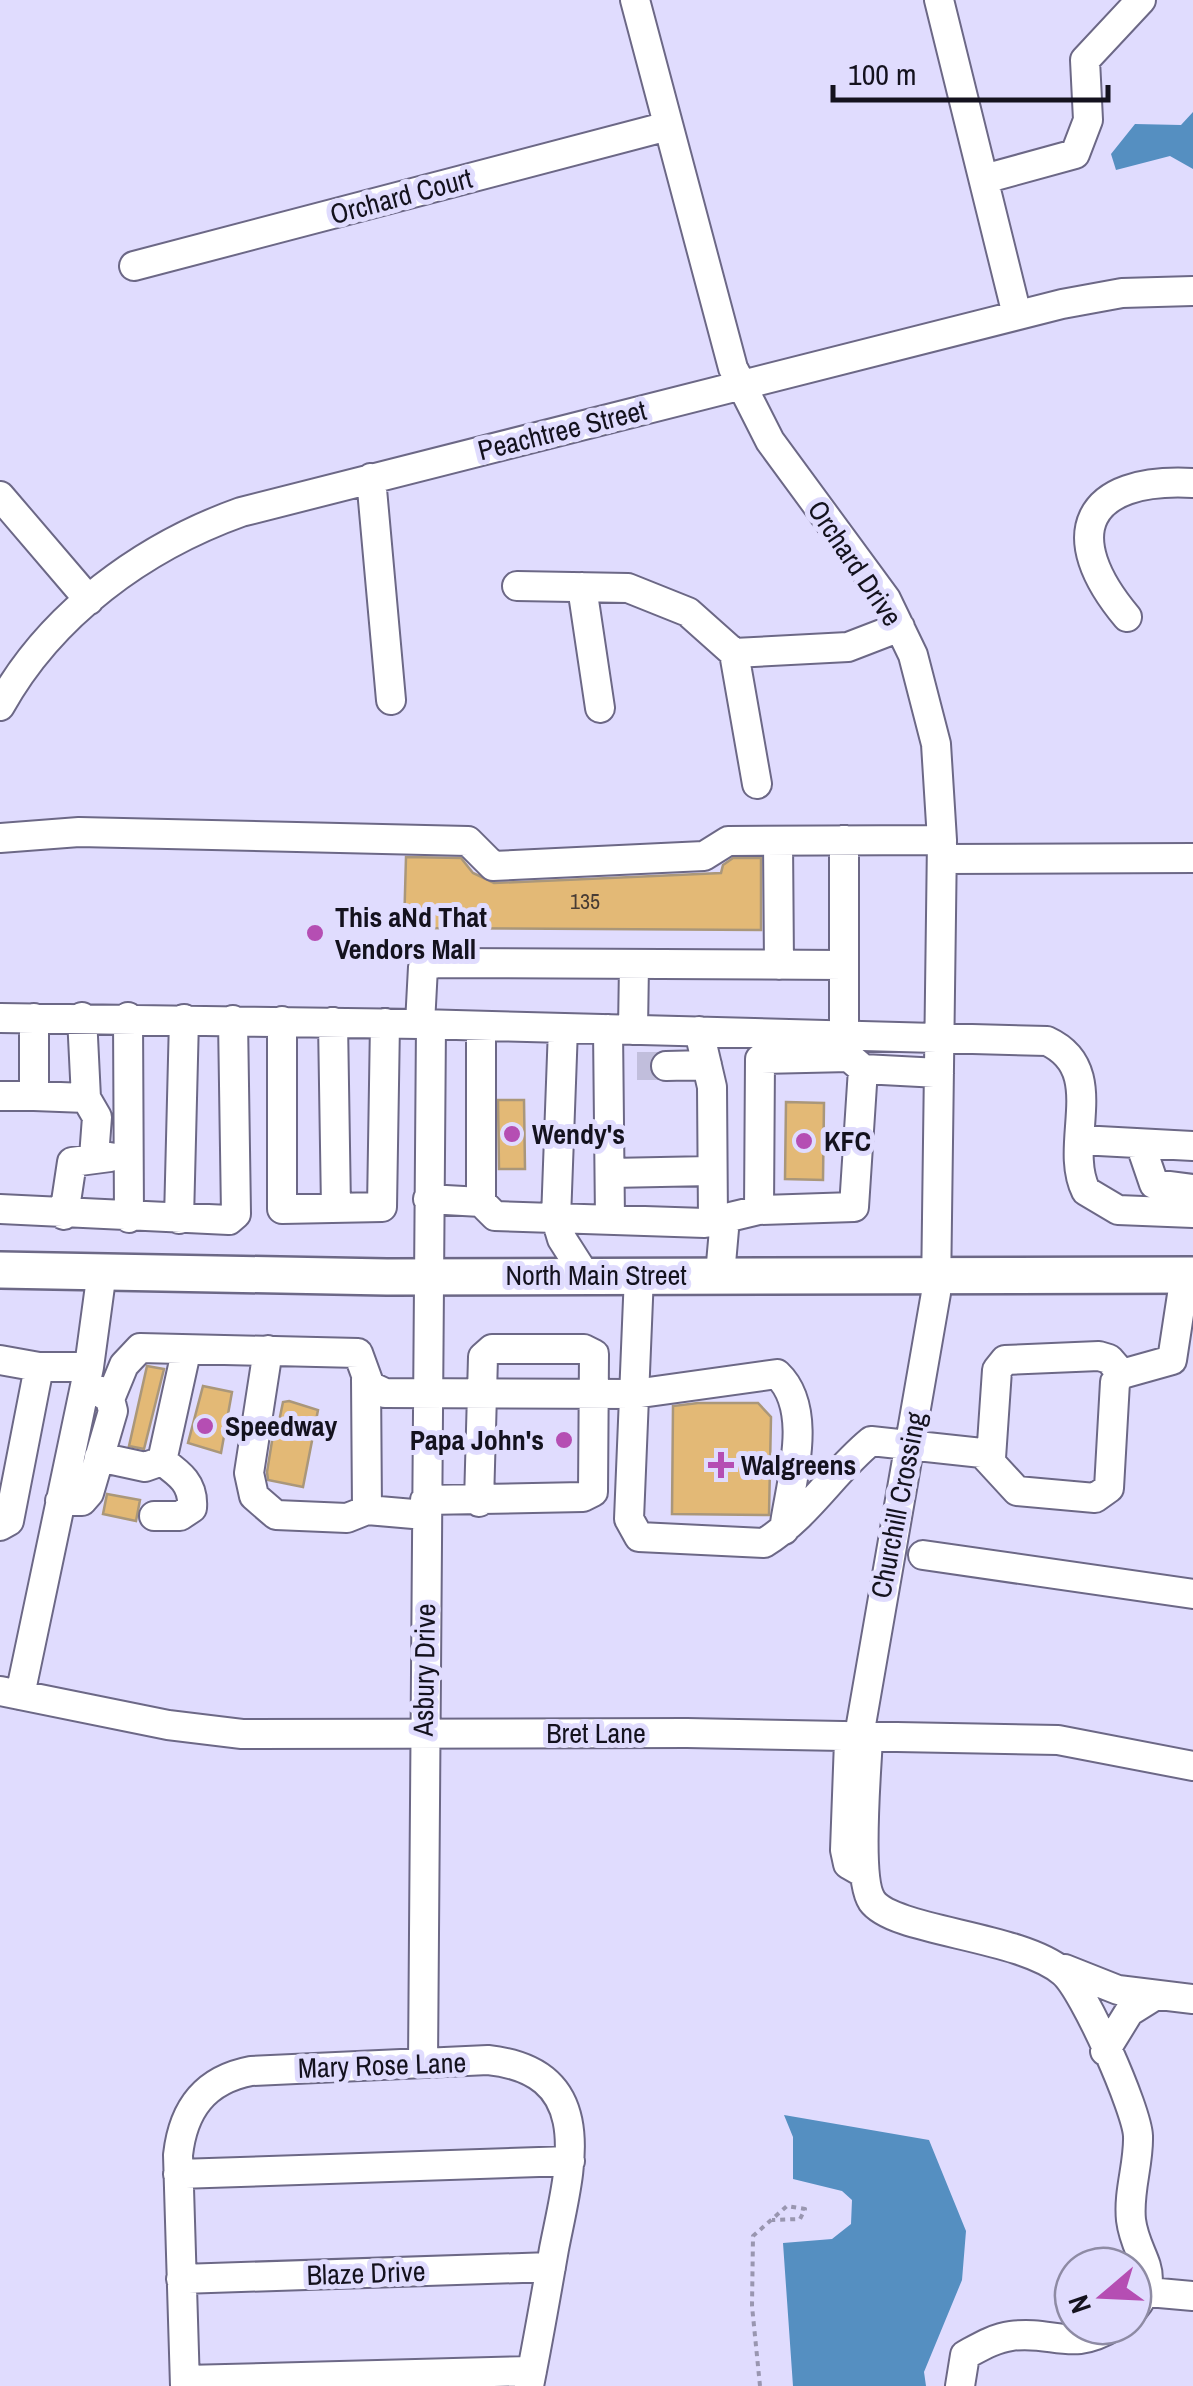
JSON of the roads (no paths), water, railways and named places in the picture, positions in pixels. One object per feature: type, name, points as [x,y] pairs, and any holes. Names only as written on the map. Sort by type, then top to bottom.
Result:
[{"type":"main road","name":"North Main Street","points":[[0,1270],[426,1277],[1189,1275]]},
{"type":"street","name":"Orchard Drive","points":[[635,0],[718,320],[740,386],[770,441],[869,573],[900,627],[930,714],[939,774],[942,850],[936,1275]]},
{"type":"street","points":[[939,0],[1016,315]]},
{"type":"street","points":[[984,179],[1075,154],[1088,120],[1085,60],[1141,0]]},
{"type":"street","name":"Orchard Court","points":[[134,266],[668,126]]},
{"type":"street","name":"Peachtree Street","points":[[0,706],[38,651],[89,600],[158,550],[212,522],[1016,315],[1122,293],[1193,290]]},
{"type":"street","points":[[371,478],[391,700]]},
{"type":"street","points":[[1128,617],[1093,559],[1089,537],[1093,513],[1111,496],[1125,490],[1193,483]]},
{"type":"street","points":[[0,496],[89,600]]},
{"type":"street","points":[[516,586],[628,588],[688,612],[734,653],[756,784]]},
{"type":"street","points":[[582,587],[600,708]]},
{"type":"street","points":[[734,653],[848,647],[900,627]]},
{"type":"street","points":[[0,838],[79,832],[468,841],[493,866],[704,856],[728,841],[844,840],[942,850],[1193,858]]},
{"type":"street","points":[[844,840],[844,1034]]},
{"type":"street","points":[[778,841],[778,964]]},
{"type":"street","points":[[610,1220],[608,1067],[634,964],[844,965]]},
{"type":"street","name":"Asbury Drive","points":[[423,2063],[428,1199],[423,967],[634,964]]},
{"type":"street","points":[[82,1017],[86,1098],[98,1117],[94,1157]]},
{"type":"street","points":[[128,1017],[128,1218]]},
{"type":"street","points":[[0,1018],[128,1017],[1034,1040],[1060,1047],[1069,1055],[1080,1077],[1081,1181],[1094,1200],[1133,1213],[1193,1213]]},
{"type":"street","points":[[34,1018],[34,1096]]},
{"type":"street","points":[[179,1219],[184,1019]]},
{"type":"street","points":[[0,1209],[229,1220],[236,1214],[238,1083],[233,1020]]},
{"type":"street","points":[[282,1021],[282,1209],[382,1207],[399,1210],[427,1230]]},
{"type":"street","points":[[333,1022],[336,1208]]},
{"type":"street","points":[[382,1207],[385,1024]]},
{"type":"street","points":[[480,1202],[481,1026]]},
{"type":"street","points":[[562,1028],[556,1219],[562,1238],[585,1275]]},
{"type":"street","points":[[699,1031],[712,1088],[711,1170],[719,1220],[720,1275]]},
{"type":"street","points":[[759,1210],[760,1059],[849,1057],[863,1069],[939,1072]]},
{"type":"street","points":[[666,1066],[707,1065]]},
{"type":"street","points":[[608,1067],[637,1066]]},
{"type":"street","points":[[428,1199],[480,1202],[495,1216],[610,1220],[719,1220],[759,1210],[854,1206],[863,1069]]},
{"type":"street","points":[[0,1096],[86,1098]]},
{"type":"street","points":[[1080,1140],[1193,1146]]},
{"type":"street","points":[[1141,1146],[1154,1184],[1193,1189]]},
{"type":"street","points":[[64,1214],[68,1166],[94,1157],[127,1157]]},
{"type":"street","points":[[610,1172],[711,1170]]},
{"type":"street","points":[[10,1693],[95,1384],[102,1271]]},
{"type":"street","points":[[639,1275],[629,1519],[638,1537],[764,1543],[821,1496],[842,1464],[871,1441],[982,1452],[1017,1491],[1095,1498],[1104,1494],[1109,1488],[1115,1382],[1122,1374],[1182,1361],[1189,1275]]},
{"type":"street","name":"Churchill Crossing","points":[[936,1275],[859,1736],[845,1850],[848,1864],[862,1872],[873,1903],[894,1916],[1005,1942],[1094,1982],[1154,1997],[1193,1999]]},
{"type":"street","points":[[95,1384],[124,1365],[140,1348],[358,1353],[366,1365],[367,1510]]},
{"type":"street","points":[[268,1350],[250,1473],[254,1496],[276,1515],[347,1518],[367,1510],[584,1497],[593,1492],[594,1354],[584,1350],[492,1349],[483,1356],[479,1502]]},
{"type":"street","points":[[162,1461],[186,1352]]},
{"type":"street","points":[[991,1458],[997,1370],[1005,1360],[1099,1356],[1109,1359],[1122,1374]]},
{"type":"street","points":[[0,1360],[95,1384],[113,1411],[85,1499],[60,1500]]},
{"type":"street","points":[[0,1526],[9,1521],[39,1367]]},
{"type":"street","points":[[366,1379],[385,1394],[634,1394],[776,1374],[792,1388],[798,1422],[784,1530]]},
{"type":"street","points":[[100,1457],[145,1467],[162,1461]]},
{"type":"street","points":[[154,1516],[180,1516],[192,1508],[193,1494],[182,1475],[162,1461]]},
{"type":"street","points":[[924,1555],[1193,1594]]},
{"type":"street","name":"Bret Lane","points":[[10,1693],[216,1732],[1058,1740],[1193,1766]]},
{"type":"street","points":[[1046,1960],[1063,1972],[1086,2000],[1136,2118],[1132,2220],[1141,2246]]},
{"type":"street","points":[[1105,2051],[1129,2012],[1154,1997]]},
{"type":"street","name":"Mary Rose Lane","points":[[185,2383],[178,2174],[180,2139],[190,2110],[221,2080],[268,2070],[488,2060],[534,2072],[547,2082],[566,2110],[570,2161],[530,2378]]},
{"type":"street","points":[[178,2174],[570,2161]]},
{"type":"street","name":"Blaze Drive","points":[[181,2279],[551,2267]]},
{"type":"street","points":[[1153,2300],[1193,2296]]},
{"type":"street","points":[[960,2386],[965,2355],[988,2343],[1013,2336],[1053,2338]]},
{"type":"street","points":[[185,2383],[530,2378]]},
{"type":"water","points":[[1193,112],[1193,169],[1170,156],[1116,170],[1111,154],[1135,124],[1181,125]]},
{"type":"water","points":[[784,2115],[929,2140],[966,2231],[962,2280],[924,2372],[926,2386],[793,2386],[783,2243],[832,2239],[851,2224],[852,2200],[842,2191],[793,2179],[793,2137]]},
{"type":"tunnel","points":[[637,1066],[666,1066]]},
{"type":"place","name":"This aNd That Vendors Mall","points":[[315,933]]},
{"type":"place","name":"Wendy's","points":[[512,1134]]},
{"type":"place","name":"KFC","points":[[804,1141]]},
{"type":"place","name":"Speedway","points":[[205,1426]]},
{"type":"place","name":"Papa John's","points":[[564,1440]]},
{"type":"place","name":"Walgreens","points":[[721,1465]]}]
